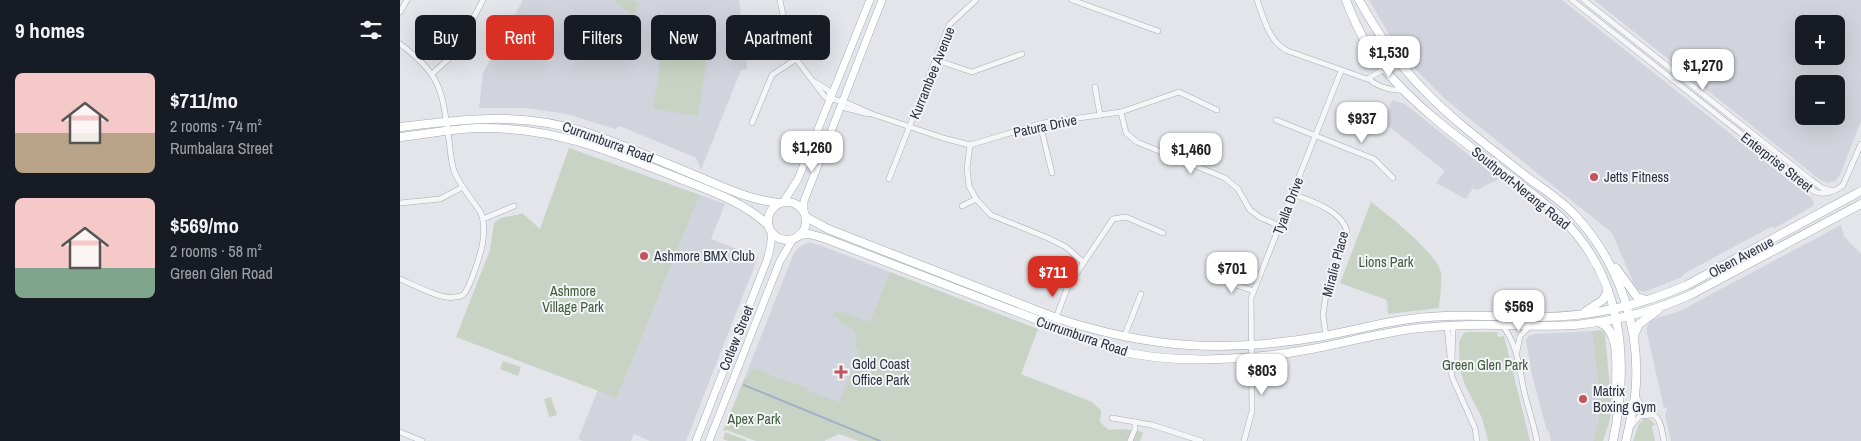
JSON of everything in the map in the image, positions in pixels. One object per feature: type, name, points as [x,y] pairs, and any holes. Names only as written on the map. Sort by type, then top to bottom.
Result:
[{"type":"main road","points":[[870,0],[798,179],[782,202],[770,212],[770,229],[781,239],[796,237],[805,227],[804,201],[882,0]]},
{"type":"main road","name":"Southport-Nerang Road","points":[[1346,0],[1357,26],[1384,69],[1404,90],[1477,152],[1566,223],[1591,254],[1608,290],[1614,308],[1622,368],[1618,414],[1613,441]]},
{"type":"main road","name":"Southport-Nerang Road","points":[[1359,0],[1396,58],[1422,89],[1455,119],[1574,214],[1608,259],[1627,305],[1634,336],[1636,363],[1635,393],[1626,441]]},
{"type":"main road","name":"Currumburra Road","points":[[400,127],[447,121],[504,118],[555,124],[611,141],[749,198],[782,202]]},
{"type":"main road","name":"Currumburra Road","points":[[400,137],[484,128],[556,135],[581,141],[724,197],[750,210],[770,229]]},
{"type":"main road","name":"Olsen Avenue","points":[[1614,308],[1646,300],[1687,285],[1861,191]]},
{"type":"main road","points":[[782,202],[792,202],[798,205],[805,214]]},
{"type":"main road","name":"Olsen Avenue","points":[[1616,318],[1630,316],[1663,306],[1692,294],[1861,204]]},
{"type":"main road","name":"Currumburra Road","points":[[805,214],[816,224],[1056,318],[1124,337],[1178,345],[1204,347],[1251,345],[1326,336],[1399,320],[1448,315],[1542,317],[1614,308]]},
{"type":"main road","points":[[1566,223],[1574,214]]},
{"type":"main road","name":"Cotlew Street","points":[[696,441],[767,260],[770,249],[770,229]]},
{"type":"main road","name":"Currumburra Road","points":[[796,237],[815,235],[833,241],[1087,340],[1116,350],[1146,356],[1181,359],[1251,356],[1310,349],[1394,332],[1450,326],[1563,325],[1599,322],[1616,318]]},
{"type":"main road","name":"Cotlew Street","points":[[709,441],[780,261],[796,237]]},
{"type":"main road","points":[[1608,259],[1637,297],[1646,300]]},
{"type":"main road","points":[[1583,313],[1601,301],[1606,296],[1608,290]]},
{"type":"main road","points":[[1634,336],[1640,323],[1663,306]]},
{"type":"main road","points":[[1448,315],[1450,326]]},
{"type":"main road","points":[[1056,318],[1058,323],[1087,340]]},
{"type":"main road","points":[[1599,322],[1606,326],[1615,342],[1618,414]]},
{"type":"street","points":[[400,12],[407,0]]},
{"type":"street","points":[[432,74],[454,54],[483,0]]},
{"type":"street","points":[[780,0],[783,15]]},
{"type":"street","name":"Kurrambee Avenue","points":[[889,179],[949,25],[976,0]]},
{"type":"street","points":[[1072,0],[1158,31]]},
{"type":"street","points":[[1257,0],[1270,34],[1274,41],[1282,48],[1369,79],[1374,84],[1395,90],[1404,90]]},
{"type":"street","name":"Enterprise Street","points":[[1572,0],[1810,189],[1820,194],[1832,191]]},
{"type":"street","name":"Enterprise Street","points":[[1584,0],[1802,173],[1822,188],[1832,191]]},
{"type":"street","points":[[400,44],[418,57],[432,74],[442,94],[452,165],[462,186],[483,219],[482,246],[467,288],[462,296],[453,298],[436,294],[400,279]]},
{"type":"street","points":[[936,60],[972,72],[1022,54]]},
{"type":"street","points":[[1369,79],[1396,58]]},
{"type":"street","points":[[752,123],[772,75],[794,60]]},
{"type":"street","points":[[797,60],[809,76],[828,90],[830,98],[841,103],[846,108],[872,114],[970,145],[967,168],[970,186],[976,200],[991,215],[1066,247],[1083,262]]},
{"type":"street","name":"Tyalla Drive","points":[[1244,441],[1252,410],[1252,298],[1341,70]]},
{"type":"street","points":[[1096,87],[1100,115]]},
{"type":"street","name":"Patura Drive","points":[[970,145],[1040,124],[1121,112],[1179,92],[1216,110]]},
{"type":"street","points":[[1121,112],[1126,133],[1137,142],[1224,178],[1238,189],[1250,210],[1261,218],[1280,226]]},
{"type":"street","points":[[1276,120],[1374,159],[1394,178]]},
{"type":"street","points":[[1040,124],[1052,173]]},
{"type":"street","points":[[1832,191],[1840,188],[1845,182],[1861,144]]},
{"type":"street","points":[[400,202],[440,200],[462,186]]},
{"type":"street","name":"Miralie Place","points":[[1292,194],[1323,206],[1344,222],[1347,231],[1326,294],[1323,315],[1326,336]]},
{"type":"street","points":[[962,206],[976,200]]},
{"type":"street","points":[[483,219],[514,206]]},
{"type":"street","points":[[1056,318],[1068,286],[1113,219],[1126,216],[1163,233]]},
{"type":"street","points":[[1216,278],[1254,291]]},
{"type":"street","points":[[1124,337],[1141,294]]},
{"type":"street","points":[[1502,325],[1517,351],[1525,396],[1537,441]]},
{"type":"street","points":[[1450,326],[1451,373],[1475,428],[1477,441]]},
{"type":"street","points":[[1517,351],[1520,336],[1530,326]]},
{"type":"street","points":[[1635,393],[1642,408],[1660,422],[1664,441]]},
{"type":"street","points":[[1628,430],[1639,417],[1652,415]]},
{"type":"street","points":[[1112,418],[1174,431],[1202,441]]},
{"type":"street","points":[[1130,441],[1135,428],[1135,422]]},
{"type":"street","points":[[400,432],[422,441]]},
{"type":"shaded area","points":[[523,0],[739,0],[741,15],[726,15],[726,60],[746,60],[747,69],[741,70],[701,170],[696,158],[620,126],[615,129],[567,114],[525,108],[479,108],[483,73],[490,60],[554,60],[554,15],[515,15]]},
{"type":"shaded area","points":[[1369,0],[1562,0],[1810,197],[1814,202],[1813,206],[1775,228],[1767,229],[1687,272],[1680,278],[1644,292],[1638,290],[1612,233],[1445,99],[1414,68],[1393,41]]},
{"type":"shaded area","points":[[1594,0],[1861,0],[1861,121],[1840,175],[1835,181],[1828,183],[1820,180]]},
{"type":"shaded area","points":[[1392,100],[1405,104],[1499,179],[1477,190],[1473,188],[1466,199],[1436,183],[1445,171],[1391,128],[1383,125]]},
{"type":"shaded area","points":[[700,195],[725,204],[711,239],[758,257],[686,441],[650,441],[634,434],[631,441],[583,441],[578,439],[598,390],[617,398]]},
{"type":"shaded area","points":[[1841,225],[1844,236],[1861,254],[1861,441],[1671,441],[1665,414],[1668,407],[1664,408],[1647,326],[1656,318],[1678,312]]},
{"type":"shaded area","points":[[809,242],[890,272],[835,413],[745,377],[793,255],[799,247]]},
{"type":"shaded area","points":[[1592,331],[1601,407],[1593,441],[1551,441],[1532,375],[1526,340],[1529,336],[1535,334]]},
{"type":"green space","points":[[616,0],[633,0],[640,4],[633,15],[614,2]]},
{"type":"green space","points":[[660,60],[707,60],[698,116],[653,109]]},
{"type":"green space","name":"Ashmore Village Park","points":[[569,148],[700,195],[617,398],[456,337],[490,250],[494,223],[500,218],[522,213],[540,229]]},
{"type":"green space","name":"Lions Park","points":[[1371,202],[1422,245],[1438,265],[1441,273],[1439,308],[1388,314],[1387,300],[1340,283]]},
{"type":"green space","name":"Apex Park","points":[[890,272],[1038,329],[1021,374],[1092,402],[1101,410],[1100,422],[1109,430],[1124,429],[1143,432],[1140,441],[859,441],[839,434],[824,441],[756,441],[727,430],[723,431],[745,377],[747,378],[752,368],[765,371],[771,376],[808,388],[808,391],[839,402],[859,351],[855,348],[856,336],[854,330],[840,323],[838,318],[832,316],[836,311],[870,322]]},
{"type":"green space","points":[[1600,330],[1605,335],[1612,408],[1603,441],[1593,441],[1601,407],[1592,331]]},
{"type":"green space","name":"Green Glen Park","points":[[1497,332],[1498,337],[1504,336],[1530,441],[1488,441],[1482,418],[1465,385],[1460,370],[1459,342],[1464,333]]},
{"type":"green space","points":[[503,361],[521,367],[518,376],[500,369]]},
{"type":"green space","points":[[551,397],[557,415],[549,417],[544,399]]},
{"type":"green space","points":[[1645,418],[1651,420],[1656,425],[1652,426],[1655,441],[1633,441],[1639,424]]},
{"type":"green space","points":[[725,432],[746,441],[728,441],[723,439]]},
{"type":"waterway","points":[[744,385],[880,441]]},
{"type":"place","name":"Jetts Fitness","points":[[1594,177]]},
{"type":"place","name":"Ashmore BMX Club","points":[[644,256]]},
{"type":"place","name":"Gold Coast Office Park","points":[[841,372]]},
{"type":"place","name":"Matrix Boxing Gym","points":[[1583,399]]}]
